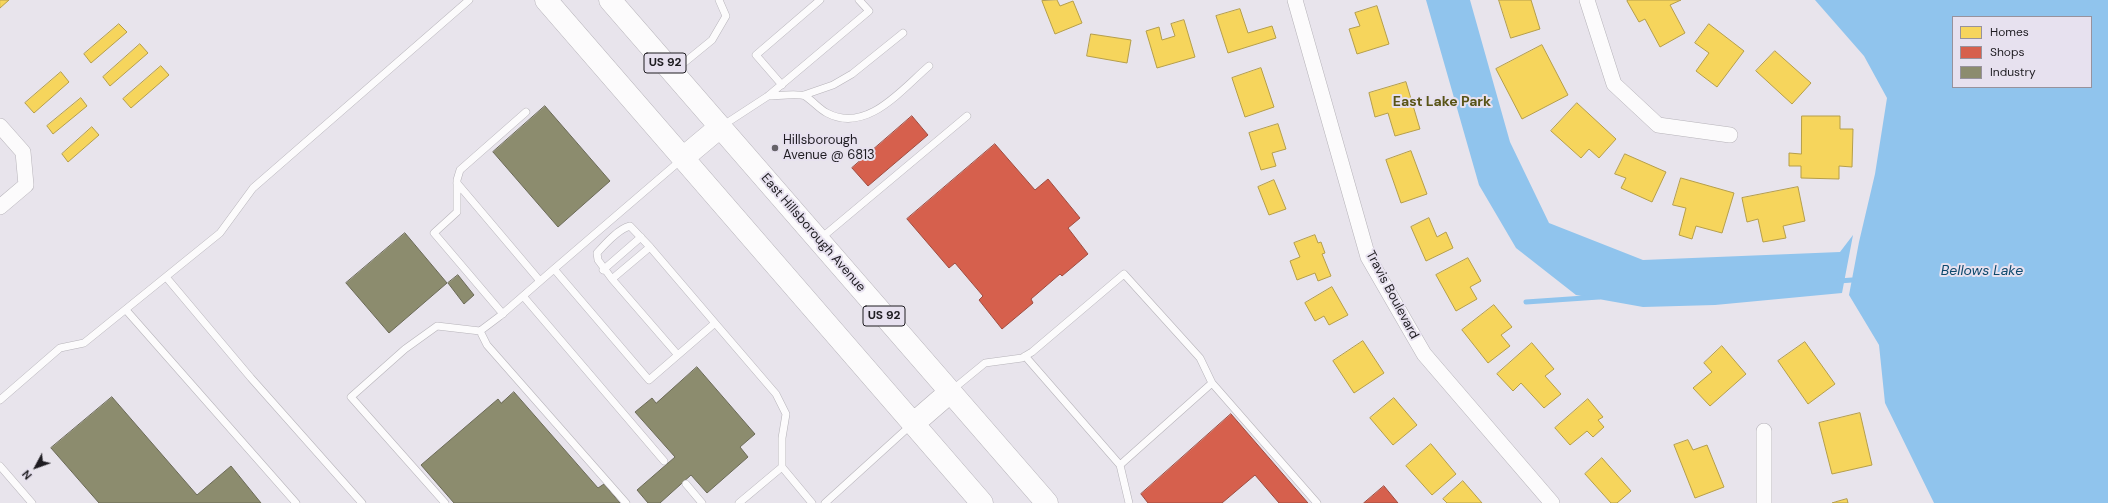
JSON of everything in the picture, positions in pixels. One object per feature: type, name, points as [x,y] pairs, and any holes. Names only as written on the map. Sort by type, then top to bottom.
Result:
[{"type":"main road","points":[[546,0],[982,503]]},
{"type":"main road","name":"East Hillsborough Avenue","points":[[610,0],[1047,503]]},
{"type":"main road","points":[[683,158],[720,127]]},
{"type":"main road","points":[[913,424],[950,392]]},
{"type":"street","name":"Travis Boulevard","points":[[1295,0],[1368,257],[1424,354],[1552,503]]},
{"type":"street","points":[[1587,0],[1614,84],[1658,125],[1730,135]]},
{"type":"street","points":[[0,126],[23,152],[26,185],[0,207]]},
{"type":"street","points":[[1764,431],[1764,503]]},
{"type":"lane","points":[[0,400],[60,348],[84,343],[220,233],[253,188],[469,0]]},
{"type":"lane","points":[[673,72],[712,40],[726,16],[720,0]]},
{"type":"lane","points":[[782,85],[756,55],[820,0]]},
{"type":"lane","points":[[720,127],[768,96],[869,11],[859,0]]},
{"type":"lane","points":[[768,96],[804,95],[833,85],[852,74],[903,33]]},
{"type":"lane","points":[[804,95],[828,113],[843,118],[859,118],[877,112],[929,66]]},
{"type":"lane","points":[[503,314],[434,234],[458,212],[457,183],[460,170],[526,112]]},
{"type":"lane","points":[[818,240],[967,116]]},
{"type":"lane","points":[[445,503],[351,397],[405,349],[437,326],[480,331],[503,314],[683,158]]},
{"type":"lane","points":[[457,183],[540,281]]},
{"type":"lane","points":[[677,354],[603,270],[598,260],[597,253],[624,227],[630,226],[641,237],[776,394],[786,414],[782,438],[782,467],[812,503]]},
{"type":"lane","points":[[603,270],[641,237]]},
{"type":"lane","points":[[612,279],[650,247]]},
{"type":"lane","points":[[554,269],[649,380],[677,354],[715,323]]},
{"type":"lane","points":[[950,392],[985,363],[1012,360],[1032,352],[1124,274],[1200,358],[1212,383],[1316,503]]},
{"type":"lane","points":[[166,277],[251,378],[362,503]]},
{"type":"lane","points":[[523,296],[664,461]]},
{"type":"lane","points":[[126,310],[296,503]]},
{"type":"lane","points":[[480,331],[487,345],[626,503]]},
{"type":"lane","points":[[1025,356],[1120,465],[1129,503]]},
{"type":"lane","points":[[1120,465],[1212,383]]},
{"type":"lane","points":[[825,503],[913,424]]},
{"type":"lane","points":[[0,466],[32,503]]},
{"type":"lane","points":[[739,503],[782,467]]},
{"type":"lane","points":[[686,484],[702,503]]},
{"type":"water","points":[[1426,0],[1470,0],[1510,142],[1549,223],[1643,260],[1840,252],[1853,235],[1842,293],[1715,305],[1643,307],[1576,295],[1516,248],[1479,185]]},
{"type":"water","name":"Bellows Lake","points":[[1815,0],[2108,0],[2108,503],[1934,503],[1885,403],[1879,345],[1849,295],[1859,242],[1875,174],[1887,98],[1864,56]]},
{"type":"building: Homes","points":[[0,0],[9,0],[0,8]]},
{"type":"building: Homes","points":[[1057,0],[1060,6],[1073,1],[1082,23],[1055,34],[1042,1]]},
{"type":"building: Homes","points":[[1499,0],[1531,0],[1540,29],[1511,38]]},
{"type":"building: Homes","points":[[1681,0],[1670,5],[1685,33],[1660,47],[1645,19],[1639,22],[1627,1]]},
{"type":"building: Homes","points":[[1377,6],[1389,44],[1357,54],[1349,29],[1360,26],[1355,13]]},
{"type":"building: Homes","points":[[1240,9],[1248,33],[1272,26],[1276,38],[1228,53],[1216,16]]},
{"type":"building: Homes","points":[[1184,20],[1195,57],[1157,68],[1146,31],[1159,27],[1162,40],[1175,36],[1171,24]]},
{"type":"building: Homes","points":[[119,24],[127,32],[91,63],[84,54]]},
{"type":"building: Homes","points":[[1709,24],[1744,51],[1717,87],[1696,71],[1709,53],[1695,43]]},
{"type":"building: Homes","points":[[1091,34],[1131,40],[1127,63],[1087,56]]},
{"type":"building: Homes","points":[[140,44],[148,53],[110,86],[103,77]]},
{"type":"building: Homes","points":[[1542,45],[1568,95],[1522,119],[1496,69]]},
{"type":"building: Homes","points":[[1775,51],[1811,83],[1792,104],[1756,71]]},
{"type":"building: Homes","points":[[161,66],[169,75],[131,108],[123,99]]},
{"type":"building: Homes","points":[[1261,68],[1274,107],[1245,117],[1232,78]]},
{"type":"building: Homes","points":[[61,72],[69,82],[34,113],[25,103]]},
{"type":"building: Homes","points":[[1406,82],[1420,129],[1395,136],[1388,113],[1375,117],[1369,93]]},
{"type":"building: Homes","points":[[81,98],[87,106],[53,134],[47,126]]},
{"type":"building: Homes","points":[[1577,103],[1616,139],[1599,158],[1589,149],[1581,158],[1551,131]]},
{"type":"building: Homes","points":[[1802,116],[1840,116],[1840,129],[1853,129],[1852,167],[1839,166],[1839,179],[1801,178],[1801,166],[1789,166],[1789,153],[1801,154]]},
{"type":"building: Homes","points":[[1278,124],[1286,149],[1272,153],[1276,166],[1261,170],[1249,133]]},
{"type":"building: Homes","points":[[92,127],[99,135],[68,162],[62,154]]},
{"type":"building: Homes","points":[[1411,151],[1427,194],[1401,203],[1386,160]]},
{"type":"building: Homes","points":[[1625,154],[1666,172],[1652,202],[1621,188],[1626,178],[1615,174]]},
{"type":"building: Homes","points":[[1681,178],[1734,193],[1722,233],[1696,226],[1692,239],[1679,235],[1686,208],[1673,205]]},
{"type":"building: Homes","points":[[1274,180],[1286,209],[1269,215],[1258,187]]},
{"type":"building: Homes","points":[[1798,187],[1805,221],[1783,226],[1786,238],[1763,242],[1758,219],[1747,222],[1742,198]]},
{"type":"building: Homes","points":[[1429,218],[1437,237],[1446,232],[1453,248],[1426,261],[1411,227]]},
{"type":"building: Homes","points":[[1315,235],[1318,243],[1321,242],[1325,253],[1322,254],[1331,276],[1318,281],[1315,273],[1297,280],[1290,261],[1300,257],[1294,243]]},
{"type":"building: Homes","points":[[1468,258],[1481,281],[1470,287],[1477,299],[1456,311],[1436,275]]},
{"type":"building: Homes","points":[[1332,287],[1348,315],[1329,325],[1324,316],[1315,321],[1305,303]]},
{"type":"building: Homes","points":[[1494,305],[1512,327],[1501,335],[1510,346],[1488,363],[1462,330]]},
{"type":"building: Homes","points":[[1363,341],[1384,373],[1354,393],[1333,361]]},
{"type":"building: Homes","points":[[1805,342],[1835,384],[1808,404],[1778,361]]},
{"type":"building: Homes","points":[[1532,343],[1554,369],[1545,376],[1561,394],[1544,408],[1521,383],[1513,391],[1497,374]]},
{"type":"building: Homes","points":[[1722,346],[1746,374],[1710,406],[1693,388],[1712,372],[1704,363]]},
{"type":"building: Homes","points":[[1394,398],[1417,425],[1393,445],[1370,418]]},
{"type":"building: Homes","points":[[1588,399],[1603,417],[1598,420],[1604,427],[1593,437],[1587,431],[1570,445],[1555,428]]},
{"type":"building: Homes","points":[[1860,413],[1872,465],[1832,474],[1819,423]]},
{"type":"building: Homes","points":[[1688,440],[1693,450],[1707,445],[1724,487],[1695,498],[1674,445]]},
{"type":"building: Homes","points":[[1431,444],[1456,474],[1432,495],[1406,466]]},
{"type":"building: Homes","points":[[1602,458],[1631,491],[1617,503],[1611,503],[1585,474]]},
{"type":"building: Homes","points":[[1463,481],[1482,503],[1447,503],[1443,499]]},
{"type":"building: Homes","points":[[1847,499],[1848,503],[1832,503],[1835,502]]},
{"type":"building: Shops","points":[[912,116],[928,135],[868,186],[852,168]]},
{"type":"building: Shops","points":[[995,144],[1035,190],[1048,179],[1080,218],[1068,228],[1088,254],[1062,276],[1060,274],[1031,299],[1033,303],[1002,329],[979,300],[983,296],[955,263],[949,268],[907,219]]},
{"type":"building: Shops","points":[[1231,414],[1308,503],[1279,503],[1255,475],[1222,503],[1148,503],[1141,494]]},
{"type":"building: Shops","points":[[1384,486],[1398,503],[1364,503]]},
{"type":"building: Industry","points":[[545,106],[610,181],[558,227],[493,152]]},
{"type":"building: Industry","points":[[405,233],[447,283],[389,333],[346,283]]},
{"type":"building: Industry","points":[[458,275],[474,295],[464,304],[448,283]]},
{"type":"building: Industry","points":[[697,367],[755,434],[740,447],[748,457],[707,493],[691,475],[660,503],[648,503],[637,490],[675,457],[635,412],[652,398],[656,403]]},
{"type":"building: Industry","points":[[514,392],[598,488],[604,484],[620,503],[454,503],[421,465],[498,399],[501,403]]},
{"type":"building: Industry","points":[[112,397],[197,495],[231,466],[261,503],[99,503],[51,448]]},
{"type":"waterway","points":[[1839,281],[1852,280]]},
{"type":"waterway","points":[[1526,302],[1599,297]]},
{"type":"place","name":"Hillsborough Avenue @ 6813","points":[[775,148]]},
{"type":"district","name":"East Lake Park","points":[[1442,102]]}]
